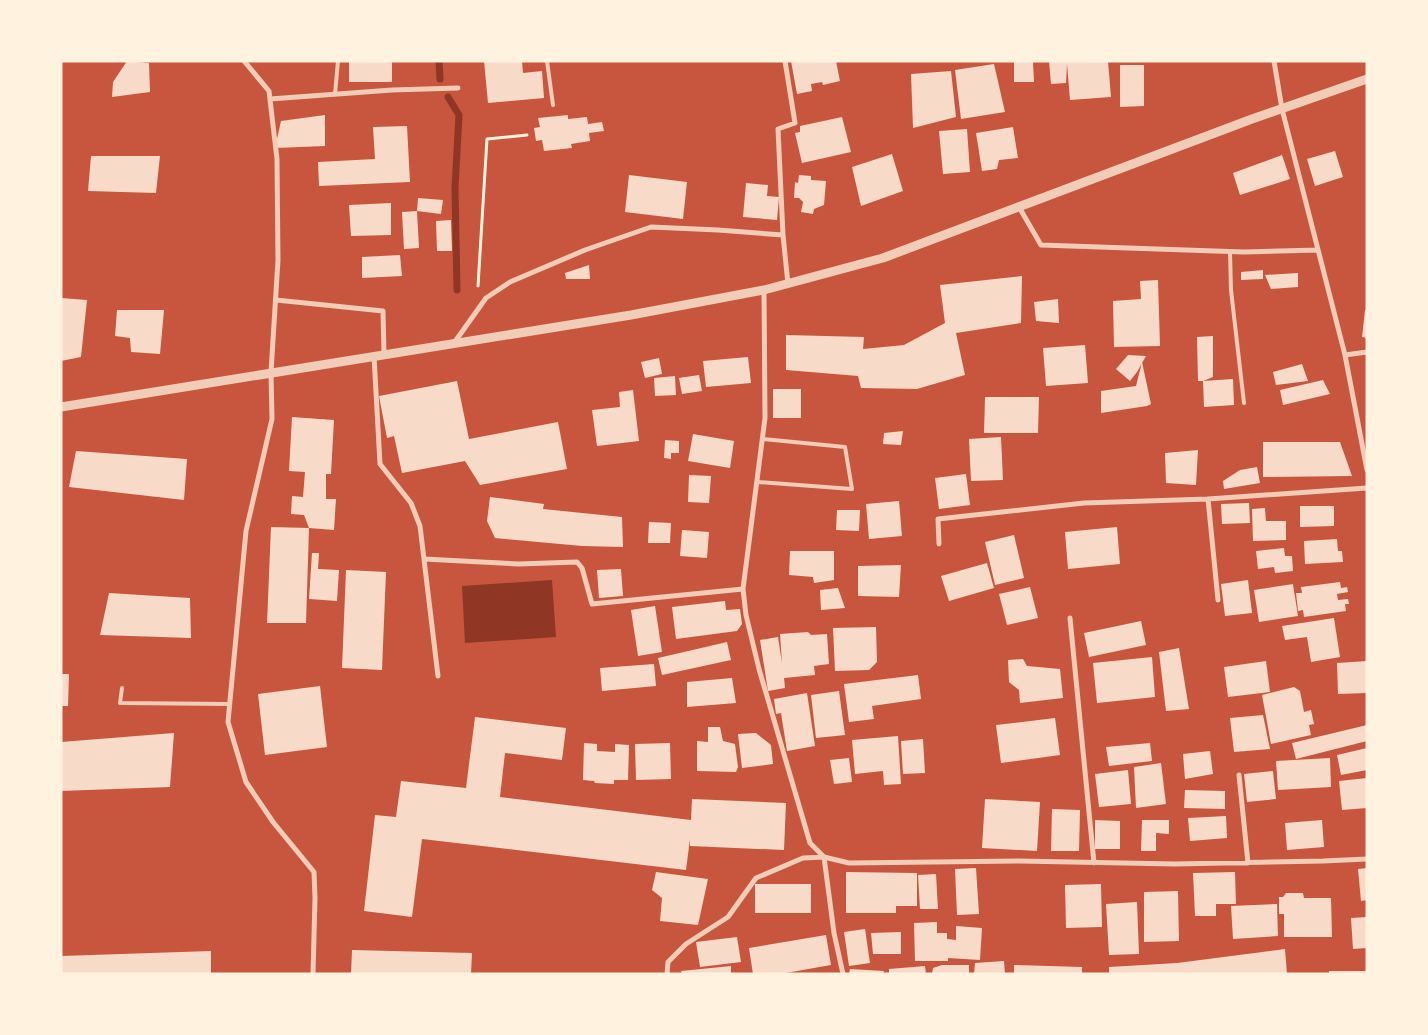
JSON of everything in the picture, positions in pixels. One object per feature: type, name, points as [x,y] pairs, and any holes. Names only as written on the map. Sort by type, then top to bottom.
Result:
[{"type":"street","points":[[244,61],[269,91],[277,159],[278,260],[271,372],[272,419],[246,531],[228,704],[228,722],[246,782],[273,822],[314,872],[316,898],[313,974]]},
{"type":"street","points":[[785,61],[795,123],[778,129],[783,235],[788,284]]},
{"type":"street","points":[[1274,61],[1282,108],[1345,355],[1367,470]]},
{"type":"street","points":[[61,407],[631,315],[788,284],[883,258],[1282,108],[1367,79]]},
{"type":"street","points":[[270,99],[392,90],[458,88]]},
{"type":"street","points":[[1018,207],[1041,245],[1230,252],[1318,250]]},
{"type":"street","points":[[453,343],[486,298],[510,282],[585,250],[651,227],[783,235]]},
{"type":"street","points":[[764,290],[765,418],[743,589],[746,615],[759,669],[810,843],[824,857],[834,933],[843,974]]},
{"type":"street","points":[[276,300],[383,311],[384,354]]},
{"type":"street","points":[[1345,355],[1367,352]]},
{"type":"street","points":[[374,356],[380,464],[411,503],[420,526],[438,676]]},
{"type":"street","points":[[939,544],[938,519],[1084,503],[1208,500],[1367,488]]},
{"type":"street","points":[[1208,500],[1218,600]]},
{"type":"street","points":[[424,559],[520,564],[577,562],[582,568],[592,604],[743,589]]},
{"type":"street","points":[[1070,618],[1094,863]]},
{"type":"street","points":[[1239,775],[1248,863]]},
{"type":"street","points":[[667,974],[668,962],[686,944],[728,916],[756,878],[803,858],[824,857],[849,863],[1019,861],[1175,864],[1322,861],[1367,858]]},
{"type":"lane","points":[[336,94],[338,61]]},
{"type":"lane","points":[[548,61],[552,105]]},
{"type":"lane","points":[[1230,252],[1231,290],[1244,403]]},
{"type":"lane","points":[[757,482],[852,489],[845,447],[762,439]]},
{"type":"lane","points":[[122,688],[120,702],[228,704]]},
{"type":"path","points":[[477,291],[487,140],[528,135]]},
{"type":"shaded area","points":[[552,580],[556,637],[465,643],[462,586]]},
{"type":"building","points":[[127,61],[149,63],[150,92],[112,97],[113,82]]},
{"type":"building","points":[[484,61],[522,61],[523,73],[542,71],[544,98],[488,103]]},
{"type":"building","points":[[791,61],[836,61],[840,81],[823,85],[822,82],[811,84],[812,91],[797,94]]},
{"type":"building","points":[[1049,61],[1108,61],[1111,97],[1070,100],[1067,64],[1066,83],[1051,84]]},
{"type":"building","points":[[349,62],[392,62],[392,82],[349,82]]},
{"type":"building","points":[[1014,62],[1033,62],[1034,82],[1014,82]]},
{"type":"building","points":[[994,64],[1005,112],[961,119],[955,70]]},
{"type":"building","points":[[1120,65],[1144,65],[1144,106],[1120,107]]},
{"type":"building","points":[[951,71],[956,117],[913,128],[911,74]]},
{"type":"building","points":[[325,115],[325,146],[275,148],[281,121]]},
{"type":"building","points":[[568,115],[568,119],[587,117],[588,124],[602,122],[604,131],[589,133],[590,141],[571,144],[572,148],[544,151],[542,140],[536,141],[534,128],[540,127],[538,118]]},
{"type":"building","points":[[842,117],[851,152],[802,163],[795,133],[800,132],[800,126]]},
{"type":"building","points":[[407,126],[410,182],[319,186],[318,162],[375,159],[373,127]]},
{"type":"building","points":[[1013,127],[1018,158],[999,160],[997,169],[982,171],[976,133]]},
{"type":"building","points":[[967,129],[970,172],[943,174],[939,131]]},
{"type":"building","points":[[1335,151],[1343,177],[1315,186],[1307,159]]},
{"type":"building","points":[[892,154],[903,191],[861,206],[852,167]]},
{"type":"building","points":[[1282,155],[1290,179],[1240,195],[1233,173]]},
{"type":"building","points":[[91,156],[160,156],[156,193],[88,191]]},
{"type":"building","points":[[629,175],[687,182],[683,219],[625,212]]},
{"type":"building","points":[[799,175],[811,176],[811,180],[826,181],[824,205],[814,209],[813,214],[801,212],[803,202],[799,198],[794,198],[795,182],[798,183]]},
{"type":"building","points":[[746,183],[768,185],[767,196],[779,197],[777,220],[743,217]]},
{"type":"building","points":[[418,198],[443,200],[441,214],[417,211]]},
{"type":"building","points":[[391,203],[391,235],[351,236],[349,205]]},
{"type":"building","points":[[417,211],[419,248],[404,249],[402,212]]},
{"type":"building","points":[[451,220],[452,251],[437,251],[436,221]]},
{"type":"building","points":[[400,255],[402,276],[362,278],[362,257]]},
{"type":"building","points":[[589,265],[590,279],[566,279],[565,273]]},
{"type":"building","points":[[1263,270],[1263,279],[1241,280],[1241,272]]},
{"type":"building","points":[[1298,273],[1298,287],[1271,289],[1265,275]]},
{"type":"building","points":[[1022,276],[1021,323],[956,333],[965,375],[917,389],[861,388],[858,376],[786,370],[786,335],[864,337],[863,349],[904,345],[945,323],[940,285]]},
{"type":"building","points":[[1158,280],[1160,346],[1114,347],[1113,301],[1141,299],[1140,281]]},
{"type":"building","points":[[61,298],[87,300],[81,357],[61,361]]},
{"type":"building","points":[[1058,299],[1059,323],[1036,321],[1034,302]]},
{"type":"building","points":[[117,310],[164,310],[160,354],[131,352],[130,338],[115,336]]},
{"type":"building","points":[[1365,310],[1367,310],[1367,338],[1362,337]]},
{"type":"building","points":[[1213,336],[1213,377],[1198,381],[1197,337]]},
{"type":"building","points":[[1085,345],[1088,383],[1046,386],[1043,348]]},
{"type":"building","points":[[1128,355],[1146,356],[1130,381],[1116,369]]},
{"type":"building","points":[[748,357],[751,383],[706,387],[703,361]]},
{"type":"building","points":[[659,358],[662,374],[645,378],[641,362]]},
{"type":"building","points":[[1142,362],[1151,404],[1101,413],[1101,391],[1136,386]]},
{"type":"building","points":[[1302,364],[1308,381],[1276,385],[1273,372]]},
{"type":"building","points":[[699,375],[702,391],[682,394],[679,378]]},
{"type":"building","points":[[675,376],[676,395],[655,396],[654,378]]},
{"type":"building","points":[[1233,379],[1234,405],[1204,407],[1203,381]]},
{"type":"building","points":[[1323,380],[1330,394],[1283,405],[1280,390]]},
{"type":"building","points":[[457,381],[469,439],[558,422],[567,469],[480,485],[465,461],[402,473],[394,436],[387,438],[379,396]]},
{"type":"building","points":[[773,389],[801,389],[801,418],[773,418]]},
{"type":"building","points":[[633,390],[639,441],[597,446],[592,410],[620,407],[619,392]]},
{"type":"building","points":[[985,397],[1039,397],[1038,433],[984,433]]},
{"type":"building","points":[[292,417],[334,420],[331,474],[326,474],[326,499],[336,499],[334,530],[309,528],[304,515],[291,514],[292,496],[303,497],[305,472],[289,471]]},
{"type":"building","points":[[903,431],[901,445],[883,444],[884,433]]},
{"type":"building","points":[[693,434],[734,441],[730,468],[688,461]]},
{"type":"building","points":[[1001,437],[1003,480],[971,481],[969,439]]},
{"type":"building","points":[[665,440],[679,441],[679,453],[671,453],[671,459],[664,458]]},
{"type":"building","points":[[1263,442],[1340,442],[1352,476],[1263,477]]},
{"type":"building","points":[[1198,450],[1196,485],[1166,483],[1165,453]]},
{"type":"building","points":[[76,451],[187,459],[184,500],[69,487]]},
{"type":"building","points":[[1257,467],[1260,483],[1224,489],[1223,481],[1240,470]]},
{"type":"building","points":[[966,474],[970,505],[939,509],[935,478]]},
{"type":"building","points":[[689,475],[711,476],[709,503],[688,502]]},
{"type":"building","points":[[490,497],[544,504],[543,509],[622,517],[623,547],[582,546],[495,538],[487,521]]},
{"type":"building","points":[[899,501],[902,536],[869,539],[866,504]]},
{"type":"building","points":[[1249,503],[1250,523],[1222,524],[1221,504]]},
{"type":"building","points":[[1300,506],[1334,506],[1334,526],[1300,527]]},
{"type":"building","points":[[1265,508],[1266,521],[1286,521],[1286,540],[1253,541],[1252,509]]},
{"type":"building","points":[[837,510],[860,510],[859,531],[836,530]]},
{"type":"building","points":[[649,522],[671,523],[670,543],[648,543]]},
{"type":"building","points":[[271,527],[309,528],[306,623],[267,623]]},
{"type":"building","points":[[1117,527],[1120,564],[1068,569],[1065,532]]},
{"type":"building","points":[[682,530],[709,532],[707,558],[680,556]]},
{"type":"building","points":[[1014,535],[1024,578],[995,585],[985,542]]},
{"type":"building","points":[[1337,539],[1338,551],[1342,551],[1343,562],[1305,564],[1304,541]]},
{"type":"building","points":[[1284,548],[1285,556],[1292,556],[1293,571],[1275,573],[1274,567],[1258,569],[1256,551]]},
{"type":"building","points":[[790,551],[834,551],[834,580],[814,583],[813,577],[789,575]]},
{"type":"building","points":[[312,553],[319,553],[318,569],[339,570],[337,601],[309,599]]},
{"type":"building","points":[[987,563],[994,588],[949,601],[941,576]]},
{"type":"building","points":[[901,565],[899,597],[858,596],[858,566]]},
{"type":"building","points":[[621,569],[623,596],[599,598],[597,570]]},
{"type":"building","points":[[346,570],[386,572],[382,670],[342,668]]},
{"type":"building","points":[[1248,580],[1252,613],[1225,616],[1221,584]]},
{"type":"building","points":[[1340,582],[1341,588],[1347,587],[1348,592],[1337,594],[1338,600],[1348,599],[1349,604],[1345,604],[1346,611],[1304,617],[1303,610],[1298,611],[1296,593],[1302,593],[1301,587]]},
{"type":"building","points":[[1293,584],[1298,616],[1259,622],[1254,590]]},
{"type":"building","points":[[1030,587],[1038,618],[1007,625],[999,594]]},
{"type":"building","points":[[838,588],[845,608],[821,610],[820,590]]},
{"type":"building","points":[[109,593],[190,598],[191,638],[100,635]]},
{"type":"building","points":[[725,601],[726,610],[740,609],[742,624],[737,631],[676,639],[672,607]]},
{"type":"building","points":[[655,606],[662,652],[638,656],[631,610]]},
{"type":"building","points":[[1334,618],[1340,657],[1311,662],[1307,637],[1285,640],[1282,626]]},
{"type":"building","points":[[1141,621],[1146,645],[1089,657],[1084,633]]},
{"type":"building","points":[[876,627],[877,662],[869,670],[835,671],[833,628]]},
{"type":"building","points":[[808,632],[811,635],[827,634],[829,664],[814,666],[815,675],[784,678],[785,688],[768,691],[760,640],[778,637],[782,663],[780,634]]},
{"type":"building","points":[[727,642],[731,660],[662,675],[658,658]]},
{"type":"building","points":[[1179,648],[1189,709],[1166,711],[1159,652]]},
{"type":"building","points":[[1152,657],[1155,697],[1097,703],[1093,663]]},
{"type":"building","points":[[1023,659],[1027,666],[1060,669],[1063,698],[1020,703],[1019,690],[1009,682],[1008,660]]},
{"type":"building","points":[[1266,661],[1270,692],[1228,697],[1224,667]]},
{"type":"building","points":[[1367,661],[1367,693],[1338,694],[1337,663]]},
{"type":"building","points":[[654,664],[656,686],[602,691],[600,668]]},
{"type":"building","points":[[61,674],[69,674],[68,706],[61,706]]},
{"type":"building","points":[[918,675],[921,699],[872,706],[874,719],[849,722],[844,684]]},
{"type":"building","points":[[732,678],[736,703],[687,707],[687,682]]},
{"type":"building","points":[[320,686],[327,747],[265,755],[258,694]]},
{"type":"building","points":[[1294,687],[1300,691],[1304,712],[1311,710],[1314,724],[1309,725],[1311,735],[1271,744],[1262,695]]},
{"type":"building","points":[[839,691],[845,735],[816,738],[811,695]]},
{"type":"building","points":[[807,693],[815,746],[787,751],[781,713],[776,714],[774,699]]},
{"type":"building","points":[[1263,715],[1270,749],[1234,752],[1230,718]]},
{"type":"building","points":[[475,717],[566,728],[562,760],[505,753],[500,797],[691,820],[692,799],[786,803],[784,850],[690,846],[690,839],[686,870],[422,839],[412,917],[364,911],[375,815],[396,817],[401,781],[466,788]]},
{"type":"building","points":[[1055,718],[1060,755],[1001,763],[996,725]]},
{"type":"building","points":[[1367,725],[1367,741],[1296,759],[1292,743]]},
{"type":"building","points":[[708,727],[720,727],[723,741],[735,744],[738,767],[736,772],[697,771],[697,741],[708,742]]},
{"type":"building","points":[[174,733],[170,787],[61,791],[61,742]]},
{"type":"building","points":[[756,733],[771,745],[773,764],[742,768],[738,734]]},
{"type":"building","points":[[898,736],[901,784],[884,785],[883,771],[855,774],[852,740]]},
{"type":"building","points":[[923,739],[925,773],[903,774],[901,741]]},
{"type":"building","points":[[584,743],[597,744],[597,751],[615,752],[615,744],[629,745],[628,780],[614,780],[614,784],[583,780]]},
{"type":"building","points":[[670,743],[671,779],[636,780],[635,744]]},
{"type":"building","points":[[1150,743],[1152,761],[1109,766],[1106,747]]},
{"type":"building","points":[[1367,748],[1367,770],[1341,775],[1337,755]]},
{"type":"building","points":[[1210,751],[1213,774],[1185,779],[1183,754]]},
{"type":"building","points":[[849,758],[852,782],[834,784],[830,760]]},
{"type":"building","points":[[1330,758],[1331,787],[1278,790],[1276,761]]},
{"type":"building","points":[[1161,763],[1166,804],[1136,808],[1134,767]]},
{"type":"building","points":[[1128,770],[1131,804],[1099,807],[1095,774]]},
{"type":"building","points":[[1273,771],[1276,799],[1247,802],[1244,774]]},
{"type":"building","points":[[1367,778],[1367,808],[1342,810],[1339,781]]},
{"type":"building","points":[[1185,790],[1225,791],[1225,809],[1184,808]]},
{"type":"building","points":[[985,799],[1040,802],[1037,851],[982,848]]},
{"type":"building","points":[[1052,809],[1080,810],[1079,851],[1051,851]]},
{"type":"building","points":[[1226,816],[1227,838],[1190,841],[1188,818]]},
{"type":"building","points":[[1095,820],[1120,821],[1120,849],[1095,849]]},
{"type":"building","points":[[1142,820],[1169,820],[1169,834],[1156,833],[1156,851],[1141,851]]},
{"type":"building","points":[[1322,820],[1324,847],[1287,850],[1285,823]]},
{"type":"building","points":[[976,868],[979,914],[957,915],[955,869]]},
{"type":"building","points":[[1367,868],[1367,900],[1361,901],[1358,869]]},
{"type":"building","points":[[656,872],[708,879],[698,925],[660,921],[662,898],[652,890]]},
{"type":"building","points":[[846,872],[917,873],[917,906],[896,906],[896,913],[846,913]]},
{"type":"building","points":[[1235,872],[1236,904],[1216,904],[1216,916],[1195,916],[1193,873]]},
{"type":"building","points":[[936,874],[938,909],[920,909],[918,875]]},
{"type":"building","points":[[755,884],[811,884],[811,913],[755,913]]},
{"type":"building","points":[[1101,884],[1102,927],[1066,928],[1065,885]]},
{"type":"building","points":[[1178,891],[1179,941],[1144,942],[1144,892]]},
{"type":"building","points":[[1286,893],[1303,893],[1304,898],[1331,898],[1332,937],[1284,937],[1284,914],[1279,914],[1279,897],[1283,897]]},
{"type":"building","points":[[1137,902],[1139,954],[1109,955],[1106,904]]},
{"type":"building","points":[[1277,904],[1278,936],[1233,939],[1231,906]]},
{"type":"building","points":[[1367,917],[1367,948],[1353,949],[1351,918]]},
{"type":"building","points":[[937,922],[937,933],[947,933],[947,939],[956,940],[956,926],[982,928],[980,960],[948,958],[948,961],[915,961],[914,923]]},
{"type":"building","points":[[865,929],[870,963],[849,966],[844,932]]},
{"type":"building","points":[[901,932],[901,954],[873,954],[871,933]]},
{"type":"building","points":[[826,935],[831,965],[780,974],[753,974],[749,948]]},
{"type":"building","points":[[737,937],[741,962],[700,967],[696,942]]},
{"type":"building","points":[[1285,949],[1287,974],[1109,974],[1109,967],[1177,963]]},
{"type":"building","points":[[352,950],[472,953],[471,974],[351,974]]},
{"type":"building","points":[[211,951],[211,974],[61,974],[61,956]]},
{"type":"building","points":[[1004,961],[1005,974],[974,974],[975,963]]},
{"type":"building","points":[[942,965],[969,965],[969,974],[932,974],[933,968]]},
{"type":"building","points":[[1014,965],[1082,967],[1082,974],[1014,974]]},
{"type":"building","points":[[731,966],[731,974],[682,974],[681,971]]},
{"type":"building","points":[[925,966],[926,974],[889,974],[889,969]]},
{"type":"building","points":[[850,969],[884,971],[883,974],[849,974]]},
{"type":"building","points":[[1329,971],[1367,971],[1367,974],[1329,974]]},
{"type":"waterway","points":[[439,61],[440,79]]},
{"type":"waterway","points":[[448,97],[459,115],[455,188],[457,290]]}]
